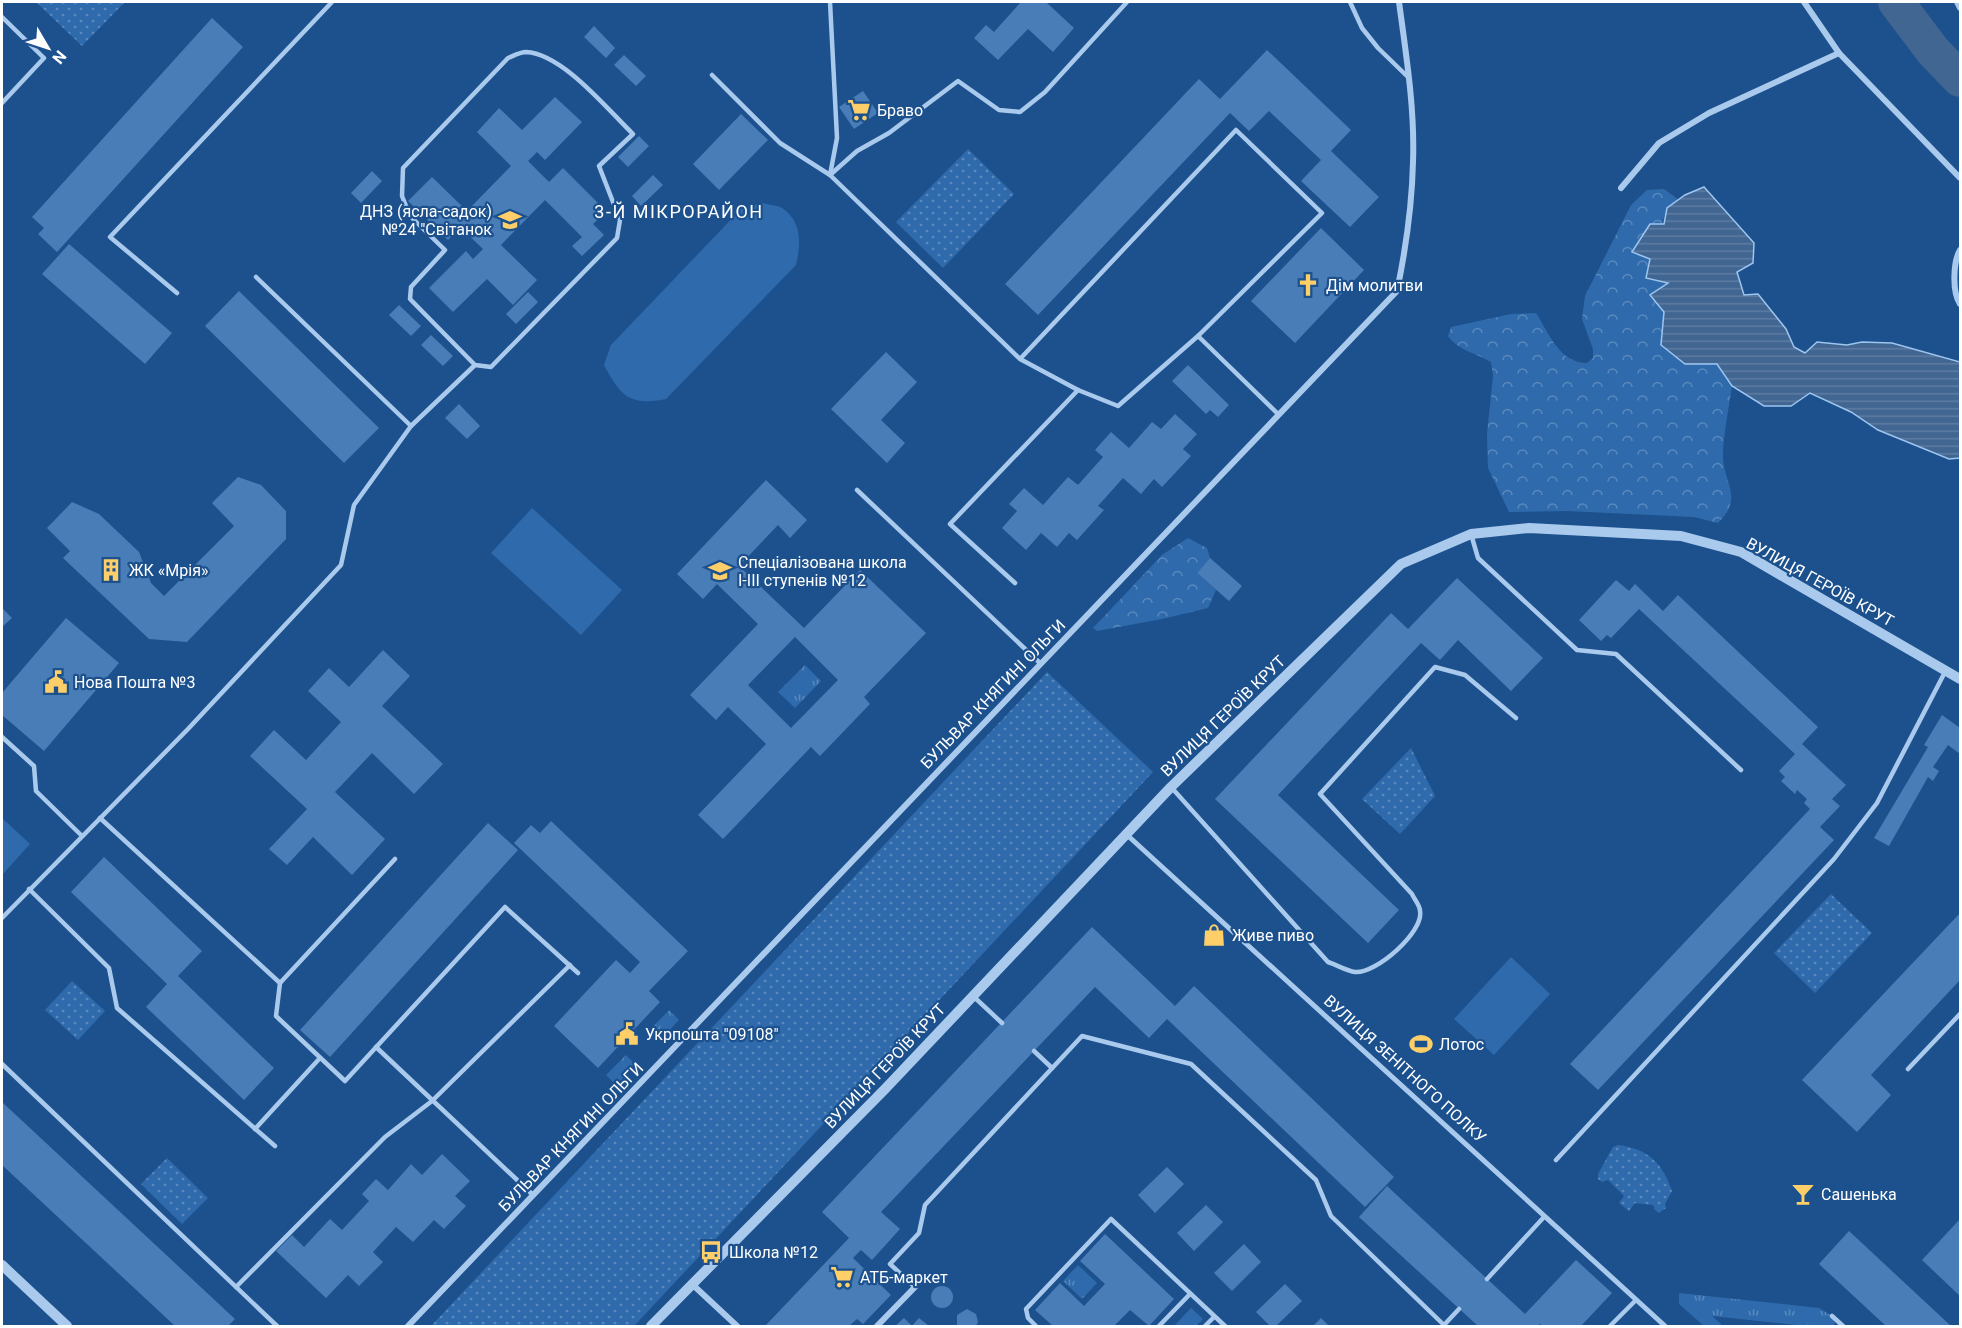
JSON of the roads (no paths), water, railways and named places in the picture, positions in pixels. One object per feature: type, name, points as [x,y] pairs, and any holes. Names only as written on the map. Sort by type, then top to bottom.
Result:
[{"type":"street","name":"БУЛЬВАР КНЯГИНІ ОЛЬГИ","points":[[408,1326],[1398,291],[1407,247],[1413,161],[1408,78],[1399,2]]},
{"type":"street","points":[[1804,2],[1839,53],[1960,178]]},
{"type":"street","points":[[1957,2],[1960,8]]},
{"type":"street","points":[[1621,188],[1659,143],[1709,113],[1839,53]]},
{"type":"street","points":[[1960,250],[1956,257],[1956,297],[1960,304]]},
{"type":"street","name":"ВУЛИЦЯ ГЕРОЇВ КРУТ","points":[[651,1326],[885,1089],[1171,787],[1401,564],[1471,534],[1529,528],[1681,536],[1741,552],[1960,679]]},
{"type":"street","name":"ВУЛИЦЯ ЗЕНІТНОГО ПОЛКУ","points":[[1126,834],[1665,1326]]},
{"type":"street","points":[[2,1265],[67,1326]]},
{"type":"street","points":[[693,1285],[737,1326]]},
{"type":"street","points":[[877,1326],[915,1287]]},
{"type":"lane","points":[[177,293],[110,237],[332,2]]},
{"type":"lane","points":[[830,2],[837,138],[830,175]]},
{"type":"lane","points":[[830,175],[857,151],[889,133],[958,81],[999,110],[1020,112],[1045,92],[1127,2]]},
{"type":"lane","points":[[1350,2],[1362,28],[1408,78]]},
{"type":"lane","points":[[2,17],[44,58],[2,103]]},
{"type":"lane","points":[[524,52],[546,56],[564,67],[633,134],[599,166],[620,220],[617,238],[491,367],[475,365],[410,299],[411,287],[445,250],[410,216],[402,196],[403,168],[508,58],[524,52]]},
{"type":"lane","points":[[712,75],[780,143],[830,175],[1020,359],[1078,390],[1118,406],[1198,336],[1322,213],[1236,130],[1020,359]]},
{"type":"lane","points":[[256,277],[411,426]]},
{"type":"lane","points":[[1198,336],[1279,415]]},
{"type":"lane","points":[[2,918],[188,729],[341,566],[354,505],[411,426],[475,365]]},
{"type":"lane","points":[[1015,583],[950,524],[1078,390]]},
{"type":"lane","points":[[857,490],[1041,664]]},
{"type":"lane","points":[[1471,534],[1478,558],[1577,650],[1616,654],[1741,770]]},
{"type":"lane","points":[[1171,787],[1328,962],[1356,972],[1376,968],[1403,944],[1419,923],[1420,910],[1412,894],[1320,794],[1435,667],[1465,675],[1516,718]]},
{"type":"lane","points":[[1556,1160],[1834,859],[1877,803],[1946,671]]},
{"type":"lane","points":[[2,737],[34,766],[36,790],[82,836]]},
{"type":"lane","points":[[100,818],[280,983]]},
{"type":"lane","points":[[394,859],[280,983],[276,1016],[345,1081],[505,907],[578,973]]},
{"type":"lane","points":[[30,889],[109,968],[117,1008],[275,1146]]},
{"type":"lane","points":[[236,1287],[385,1137],[432,1101],[570,965]]},
{"type":"lane","points":[[973,996],[1002,1023]]},
{"type":"lane","points":[[1908,1069],[1960,1014]]},
{"type":"lane","points":[[915,1287],[891,1264],[919,1233],[925,1205],[1082,1036],[1191,1064],[1316,1180],[1331,1216],[1444,1326],[1459,1309]]},
{"type":"lane","points":[[376,1047],[533,1195]]},
{"type":"lane","points":[[1034,1051],[1052,1068]]},
{"type":"lane","points":[[255,1129],[320,1058]]},
{"type":"lane","points":[[2,1064],[277,1326]]},
{"type":"lane","points":[[1487,1279],[1544,1216]]},
{"type":"lane","points":[[1036,1326],[1028,1318],[1026,1309],[1111,1219],[1225,1326]]},
{"type":"lane","points":[[1159,1326],[1190,1294]]},
{"type":"lane","points":[[1610,1326],[1636,1300]]},
{"type":"lane","points":[[1832,1316],[1843,1326]]},
{"type":"lane","points":[[1205,1326],[1214,1317]]},
{"type":"waterway","points":[[1896,2],[1933,51],[1960,79]]},
{"type":"place","name":"Браво","points":[[859,110]]},
{"type":"place","name":"ДНЗ (ясла-садок) №24 \"Світанок","points":[[510,220]]},
{"type":"place","name":"Дім молитви","points":[[1308,285]]},
{"type":"place","name":"ЖК «Мрія»","points":[[111,570]]},
{"type":"place","name":"Спеціалізована школа І-ІІІ ступенів №12","points":[[720,571]]},
{"type":"place","name":"Нова Пошта №3","points":[[56,682]]},
{"type":"place","name":"Живе пиво","points":[[1214,935]]},
{"type":"place","name":"Укрпошта \"09108\"","points":[[627,1034]]},
{"type":"place","name":"Лотос","points":[[1421,1044]]},
{"type":"place","name":"Сашенька","points":[[1803,1194]]},
{"type":"place","name":"Школа №12","points":[[711,1252]]},
{"type":"place","name":"АТБ-маркет","points":[[842,1277]]},
{"type":"district","name":"3-Й МІКРОРАЙОН","points":[[679,211]]}]
